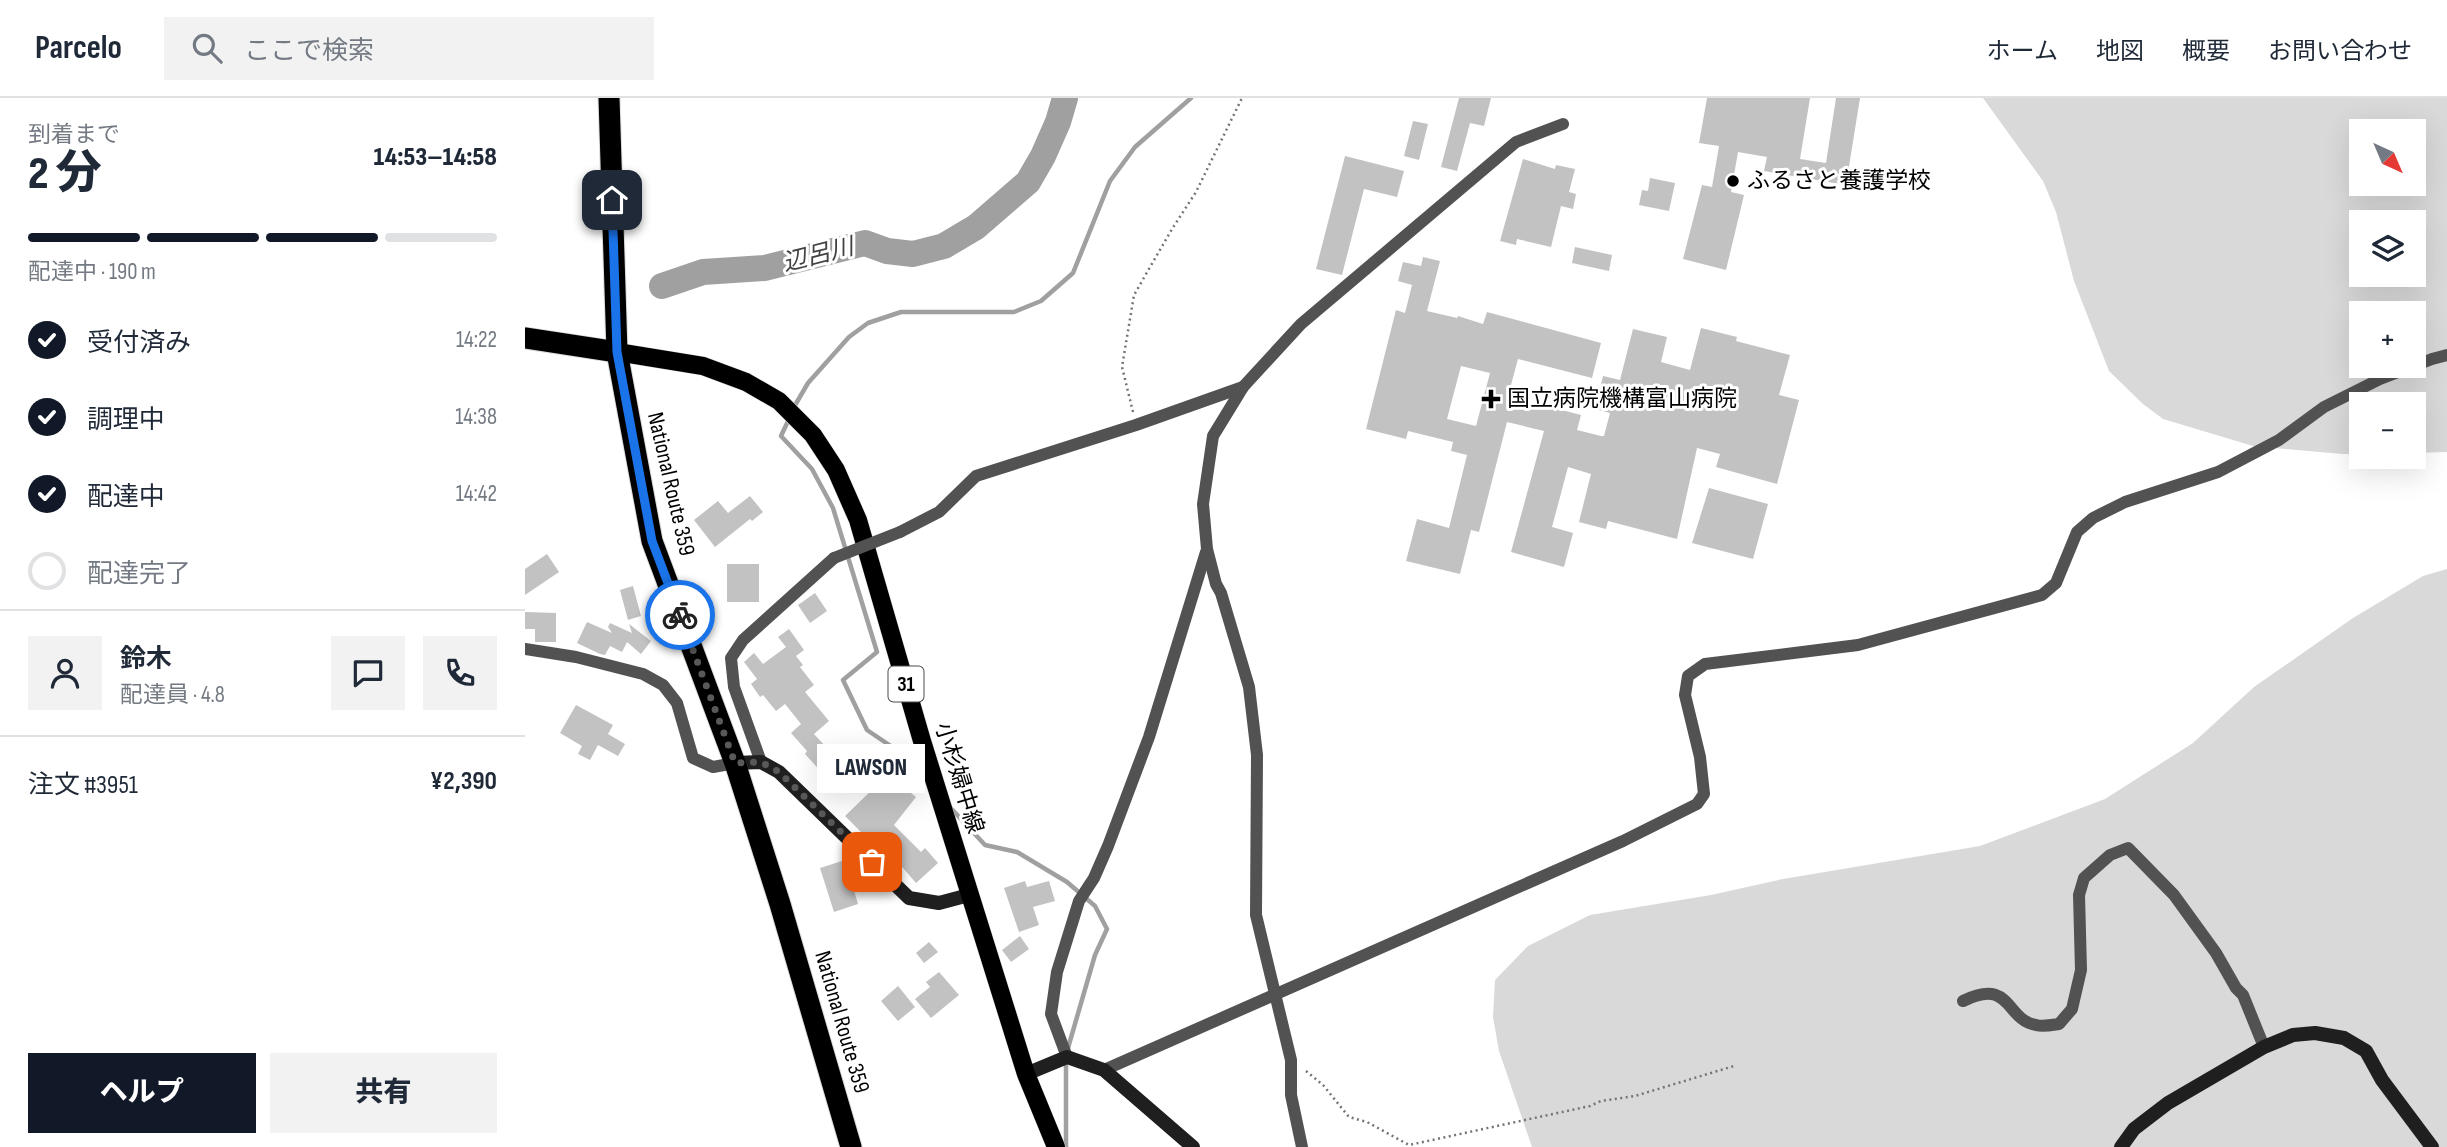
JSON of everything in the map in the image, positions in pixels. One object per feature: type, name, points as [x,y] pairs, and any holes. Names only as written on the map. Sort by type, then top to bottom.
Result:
[{"type":"highway","name":"National Route 359","points":[[609,98],[617,352],[652,541],[735,763],[780,904],[851,1147]]},
{"type":"highway","points":[[525,338],[617,352]]},
{"type":"main road","name":"小杉婦中線","points":[[617,352],[703,366],[746,382],[779,401],[813,435],[836,470],[858,520],[1025,1074],[1056,1147]]},
{"type":"street","points":[[1302,1147],[1291,1095],[1291,1060],[1256,915],[1257,755],[1249,687],[1207,549],[1203,504],[1213,436],[1243,387],[1301,324],[1515,142],[1563,124]]},
{"type":"street","points":[[1104,1070],[1623,841],[1697,804],[1704,794],[1700,757],[1685,695],[1688,676],[1705,664],[1858,645],[2042,595],[2056,583],[2077,532],[2093,518],[2125,502],[2218,472],[2279,440],[2324,407],[2381,379],[2447,355]]},
{"type":"street","points":[[761,762],[734,687],[731,658],[743,640],[834,558],[900,532],[939,512],[976,476],[1136,425],[1243,387]]},
{"type":"street","points":[[1067,1057],[1051,1014],[1057,972],[1079,901],[1094,878],[1108,846],[1149,737],[1207,549]]},
{"type":"street","points":[[525,649],[576,656],[643,674],[663,685],[677,702],[693,758],[713,767],[761,762],[779,772],[909,898],[939,903],[969,895]]},
{"type":"street","points":[[1963,1001],[1977,994],[2000,996],[2026,1021],[2036,1026],[2059,1024],[2072,1009],[2081,970],[2079,895],[2084,878],[2110,855],[2128,848],[2173,895],[2216,953],[2236,988],[2243,995],[2264,1047]]},
{"type":"street","points":[[2121,1147],[2134,1129],[2168,1103],[2264,1047],[2294,1035],[2315,1033],[2344,1038],[2366,1051],[2382,1080],[2432,1147]]},
{"type":"street","points":[[1025,1074],[1067,1057],[1104,1070],[1193,1147]]},
{"type":"path","points":[[1136,425],[1122,367],[1135,295],[1196,192],[1242,98]]},
{"type":"path","points":[[1291,1060],[1323,1085],[1349,1117],[1367,1122],[1409,1145],[1590,1106],[1601,1101],[1635,1096],[1734,1066]]},
{"type":"shaded area","points":[[1983,98],[2447,98],[2447,452],[2426,453],[2426,392],[2349,392],[2349,454],[2253,446],[2163,419],[2109,371],[2074,281],[2056,212],[2043,181]]},
{"type":"shaded area","points":[[2447,569],[2447,1147],[1532,1147],[1499,1051],[1493,1017],[1495,980],[1528,946],[1590,915],[1980,846],[2105,799],[2193,743],[2254,687],[2353,618],[2423,576]]},
{"type":"building","points":[[1459,98],[1491,98],[1484,126],[1470,123],[1457,171],[1441,167]]},
{"type":"building","points":[[1707,98],[1810,98],[1800,159],[1826,163],[1836,98],[1860,98],[1846,185],[1764,171],[1767,157],[1738,152],[1731,192],[1744,195],[1726,270],[1683,259],[1702,185],[1712,187],[1719,146],[1699,143]]},
{"type":"building","points":[[1413,121],[1428,124],[1419,160],[1404,156]]},
{"type":"building","points":[[1345,156],[1404,171],[1397,197],[1364,189],[1342,275],[1316,269]]},
{"type":"building","points":[[1523,159],[1555,169],[1556,165],[1575,169],[1569,192],[1576,194],[1573,209],[1561,206],[1551,247],[1517,239],[1516,245],[1500,241]]},
{"type":"building","points":[[1650,178],[1675,183],[1669,211],[1639,205],[1642,190],[1648,191]]},
{"type":"building","points":[[1575,247],[1612,255],[1609,271],[1572,263]]},
{"type":"building","points":[[1423,257],[1440,261],[1427,311],[1457,318],[1458,316],[1483,324],[1487,312],[1601,343],[1592,378],[1518,359],[1508,396],[1581,415],[1577,430],[1601,436],[1604,436],[1610,413],[1595,409],[1603,376],[1620,380],[1633,329],[1667,337],[1661,362],[1690,370],[1701,328],[1737,337],[1736,341],[1790,355],[1779,395],[1799,400],[1777,484],[1716,467],[1720,454],[1697,448],[1677,539],[1608,521],[1606,529],[1579,522],[1591,474],[1568,467],[1552,527],[1573,533],[1564,567],[1511,552],[1544,431],[1507,422],[1479,532],[1471,530],[1460,574],[1406,561],[1417,519],[1449,528],[1467,455],[1451,451],[1453,442],[1408,431],[1406,439],[1366,429],[1396,310],[1405,313],[1412,285],[1398,281],[1403,262],[1421,266]],"holes":[[[1461,366],[1490,373],[1476,426],[1447,419]]]},
{"type":"building","points":[[1709,488],[1768,504],[1753,559],[1692,543]]},
{"type":"building","points":[[750,496],[763,512],[715,547],[694,520],[718,501],[728,513]]},
{"type":"building","points":[[547,554],[559,572],[525,595],[525,569]]},
{"type":"building","points":[[727,564],[759,564],[759,602],[727,602]]},
{"type":"building","points":[[633,586],[641,616],[628,620],[620,590]]},
{"type":"building","points":[[815,593],[827,611],[810,623],[798,605]]},
{"type":"building","points":[[525,612],[556,613],[556,642],[535,642],[535,629],[525,629]]},
{"type":"building","points":[[587,622],[612,633],[608,627],[610,623],[632,633],[629,624],[651,641],[641,654],[627,642],[622,652],[610,646],[605,655],[600,654],[577,643]]},
{"type":"building","points":[[789,629],[804,650],[796,656],[803,665],[800,667],[814,685],[805,692],[829,721],[814,734],[839,761],[824,775],[791,733],[801,724],[785,704],[776,711],[763,695],[760,697],[751,684],[757,679],[744,662],[754,653],[763,664],[786,647],[778,637]]},
{"type":"building","points":[[576,705],[613,725],[608,734],[625,744],[618,756],[598,745],[590,760],[578,754],[582,746],[560,733]]},
{"type":"building","points":[[851,745],[865,760],[867,758],[916,797],[894,825],[921,852],[925,848],[938,863],[916,883],[897,861],[893,864],[845,816],[877,785],[852,765],[847,769],[837,758]]},
{"type":"building","points":[[845,860],[858,904],[834,912],[820,868]]},
{"type":"building","points":[[1025,881],[1027,887],[1049,881],[1055,901],[1033,907],[1039,925],[1019,932],[1004,888]]},
{"type":"building","points":[[1020,936],[1029,949],[1011,962],[1002,950]]},
{"type":"building","points":[[929,942],[938,952],[924,963],[916,953]]},
{"type":"building","points":[[939,972],[959,995],[931,1018],[915,999],[930,987],[926,982]]},
{"type":"building","points":[[898,986],[915,1007],[898,1021],[881,1001]]},
{"type":"waterway","name":"辺呂川","points":[[662,286],[703,272],[765,268],[865,243],[887,251],[913,254],[944,246],[976,227],[1028,182],[1058,122],[1065,98]]},
{"type":"waterway","points":[[794,407],[808,383],[849,337],[868,323],[901,312],[1014,312],[1041,301],[1073,273],[1110,181],[1135,147],[1191,98]]},
{"type":"waterway","points":[[789,419],[781,436],[812,469],[833,508],[877,652],[843,680],[867,730],[901,753],[928,783]]},
{"type":"waterway","points":[[948,805],[985,845],[1017,852],[1067,882],[1095,906],[1107,929],[1095,955],[1068,1048]]},
{"type":"waterway","points":[[1066,1060],[1066,1147]]},
{"type":"way so far","points":[[680,615],[735,763],[761,762],[779,772],[872,862]]},
{"type":"place","name":"ふるさと養護学校","points":[[1733,181]]},
{"type":"place","name":"国立病院機構富山病院","points":[[1491,399]]},
{"type":"place","name":"LAWSON","points":[[872,862]]},
{"type":"route","points":[[612,200],[617,352],[652,541],[680,615]]}]
